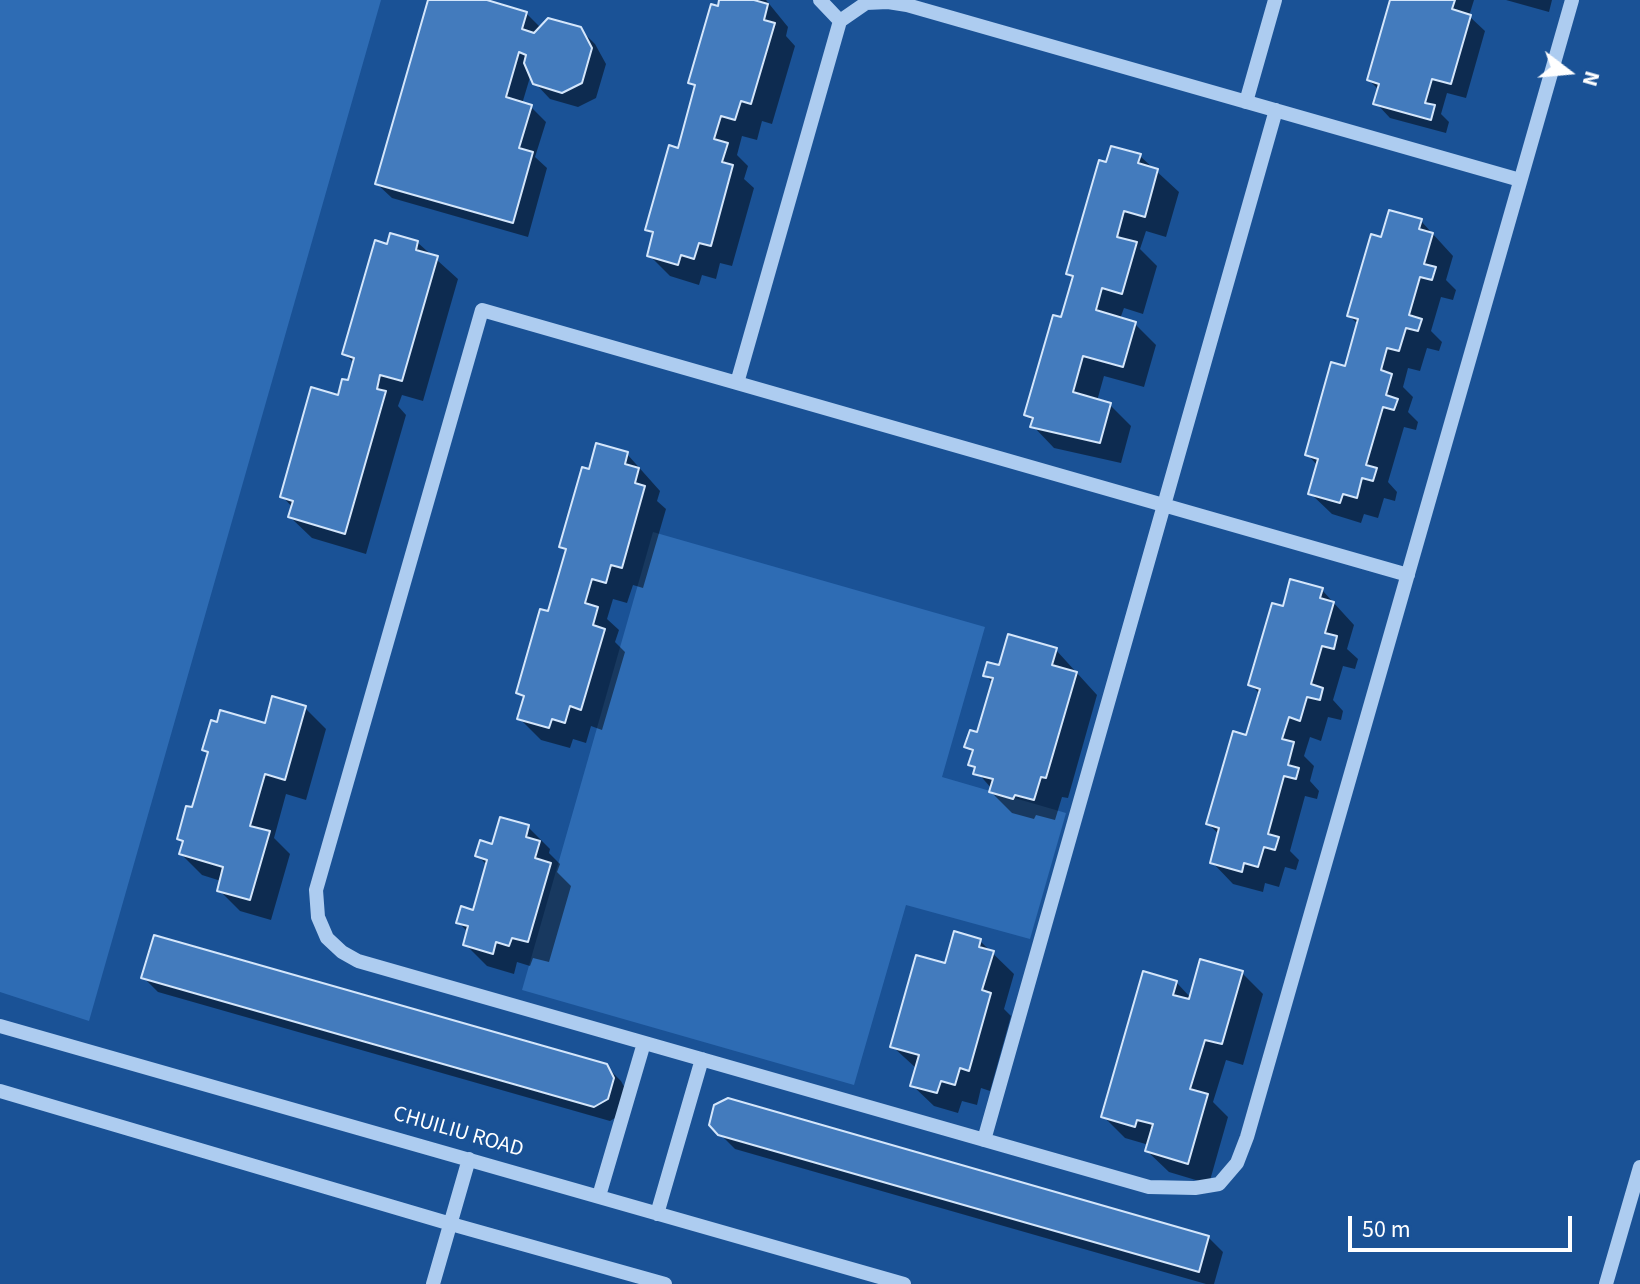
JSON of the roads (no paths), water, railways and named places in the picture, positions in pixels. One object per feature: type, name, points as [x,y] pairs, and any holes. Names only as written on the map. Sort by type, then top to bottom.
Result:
[{"type":"street","points":[[820,0],[840,21]]},
{"type":"street","points":[[1246,102],[1275,0]]},
{"type":"street","points":[[1408,575],[482,310],[316,890],[318,917],[327,938],[358,961],[1149,1187],[1195,1188],[1219,1184],[1237,1163],[1247,1137],[1408,575],[1520,180],[1572,0]]},
{"type":"street","points":[[737,383],[840,21],[866,3],[907,5],[1520,180]]},
{"type":"street","points":[[984,1140],[1276,110]]},
{"type":"street","name":"CHUILIU ROAD","points":[[0,1026],[904,1284]]},
{"type":"street","points":[[599,1196],[644,1043]]},
{"type":"street","points":[[657,1214],[702,1059]]},
{"type":"street","points":[[0,1091],[665,1284]]},
{"type":"street","points":[[433,1284],[469,1159]]},
{"type":"street","points":[[1606,1284],[1640,1167]]}]
